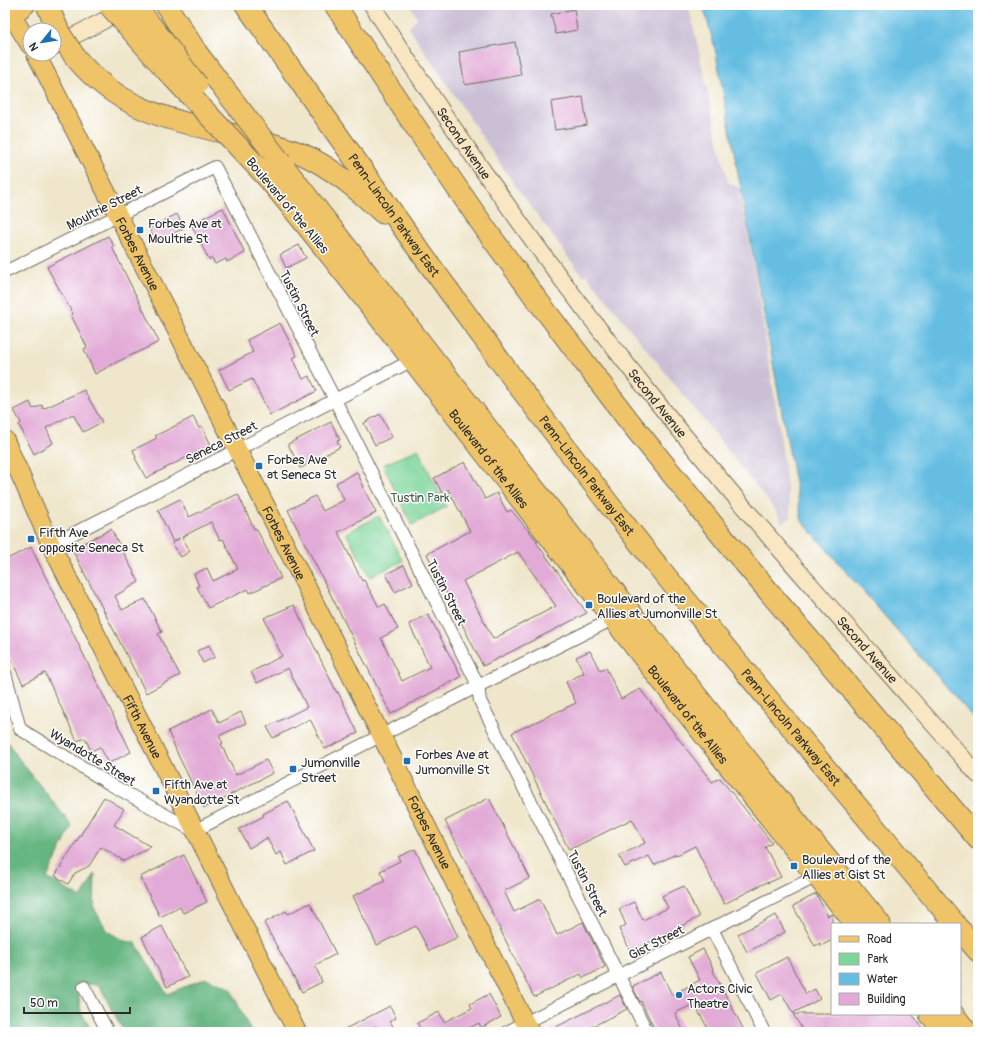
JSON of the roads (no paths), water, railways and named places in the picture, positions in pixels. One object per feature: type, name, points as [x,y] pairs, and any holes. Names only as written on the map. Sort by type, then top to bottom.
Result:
[{"type":"highway","points":[[47,5],[60,34],[75,57],[106,88],[144,110],[171,120],[273,144],[303,154],[343,178],[416,246]]},
{"type":"highway","name":"Boulevard of the Allies","points":[[108,5],[167,71],[274,170],[879,923]]},
{"type":"highway","points":[[135,5],[274,170]]},
{"type":"highway","name":"Boulevard of the Allies","points":[[166,5],[218,81],[274,170],[341,268],[613,619],[855,923]]},
{"type":"highway","points":[[178,5],[197,44],[218,81]]},
{"type":"highway","name":"Penn-Lincoln Parkway East","points":[[246,5],[416,246],[536,409],[616,514],[954,923]]},
{"type":"highway","points":[[335,5],[432,152],[489,234],[544,310],[629,421],[726,541],[978,839]]},
{"type":"highway","points":[[339,5],[359,41]]},
{"type":"highway","points":[[961,931],[978,951]]},
{"type":"highway","points":[[931,1015],[945,1032]]},
{"type":"highway","points":[[954,1015],[967,1032]]},
{"type":"main road","points":[[10,10],[26,5]]},
{"type":"main road","points":[[62,42],[103,21],[127,5]]},
{"type":"main road","name":"Second Avenue","points":[[372,5],[443,113],[504,201],[615,350],[656,402],[768,536],[978,775]]},
{"type":"main road","name":"Forbes Avenue","points":[[10,10],[22,30]]},
{"type":"main road","name":"Forbes Avenue","points":[[40,62],[528,1027]]},
{"type":"main road","name":"Fifth Avenue","points":[[5,440],[51,545],[194,831],[297,1032]]},
{"type":"street","name":"Moultrie Street","points":[[5,272],[215,167]]},
{"type":"street","name":"Tustin Street","points":[[215,167],[335,400],[478,686],[480,700],[647,1032]]},
{"type":"street","name":"Seneca Street","points":[[51,545],[403,365]]},
{"type":"street","points":[[194,831],[613,619]]},
{"type":"street","name":"Wyandotte Street","points":[[5,673],[20,729],[110,784],[194,831]]},
{"type":"street","name":"Gist Street","points":[[507,1032],[528,1027],[619,976],[807,881],[815,873]]},
{"type":"street","points":[[712,929],[764,1032]]},
{"type":"street","points":[[84,988],[108,1032]]},
{"type":"water","points":[[703,5],[978,5],[978,723],[802,521],[715,48]]},
{"type":"place","name":"Forbes Ave at Moultrie St","points":[[140,230]]},
{"type":"place","name":"Forbes Ave at Seneca St","points":[[259,466]]},
{"type":"place","name":"Fifth Ave opposite Seneca St","points":[[31,539]]},
{"type":"place","name":"Boulevard of the Allies at Jumonville St","points":[[589,605]]},
{"type":"place","name":"Forbes Ave at Jumonville St","points":[[407,761]]},
{"type":"place","name":"Jumonville Street","points":[[293,769]]},
{"type":"place","name":"Fifth Ave at Wyandotte St","points":[[156,791]]},
{"type":"place","name":"Boulevard of the Allies at Gist St","points":[[794,866]]},
{"type":"place","name":"Actors Civic Theatre","points":[[679,995]]},
{"type":"park label","name":"Tustin Park","points":[[420,497]]}]
